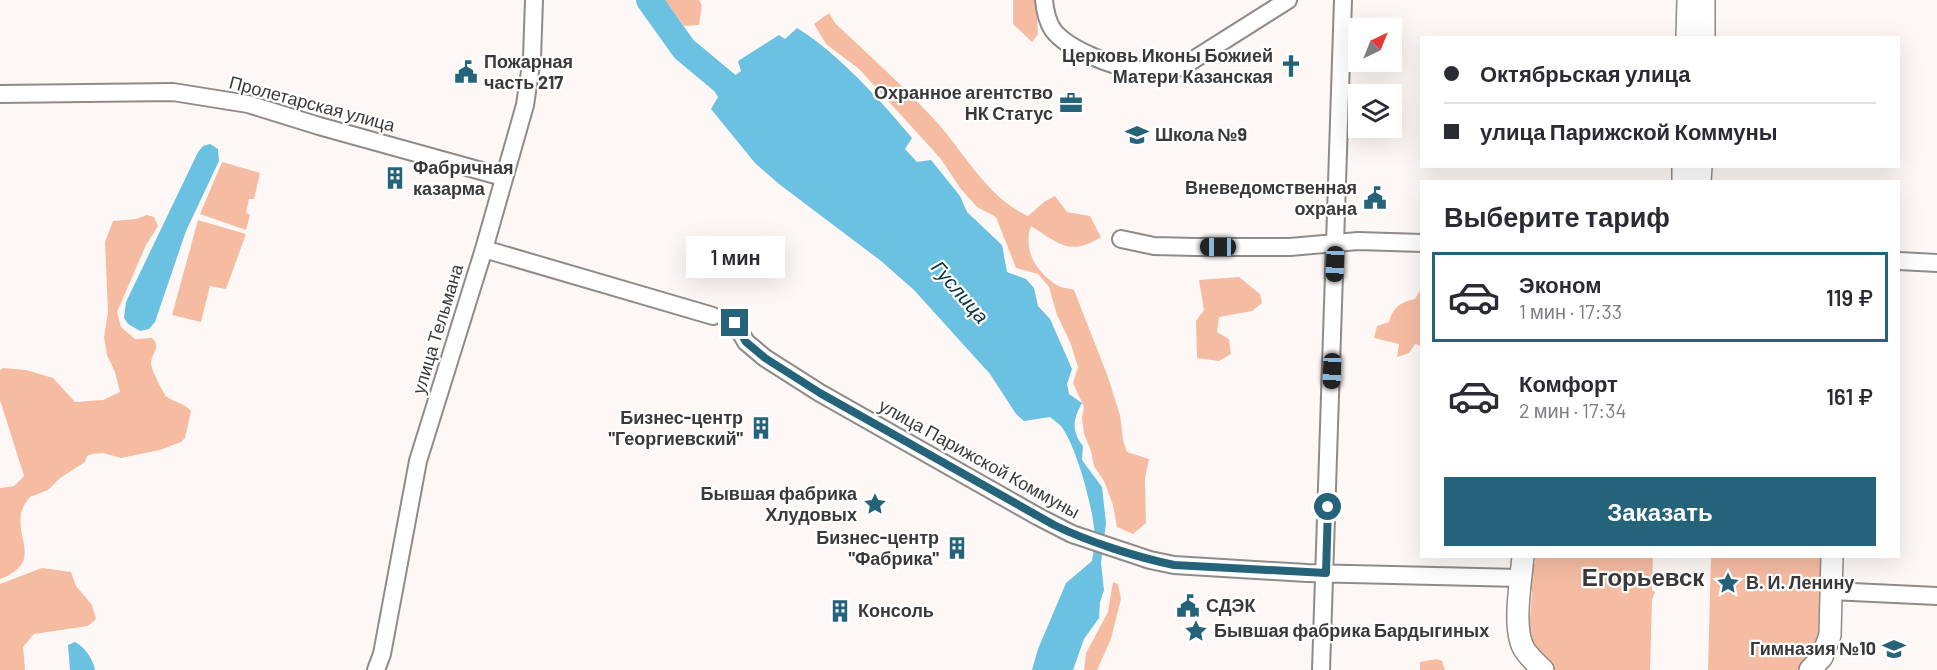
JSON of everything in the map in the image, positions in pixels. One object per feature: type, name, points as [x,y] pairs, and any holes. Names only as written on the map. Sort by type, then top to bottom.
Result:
[{"type":"main road","points":[[1687,36],[1688,0]]},
{"type":"main road","points":[[1704,0],[1704,36]]},
{"type":"main road","points":[[1523,558],[1519,632],[1527,654],[1543,670]]},
{"type":"main road","points":[[1809,670],[1822,657],[1830,635],[1832,558]]},
{"type":"street","name":"улица Тельмана","points":[[376,670],[382,654],[418,461],[484,249],[525,105],[532,57],[534,0]]},
{"type":"street","points":[[1044,0],[1046,15],[1053,30],[1062,40],[1122,68],[1140,70],[1182,67],[1288,0]]},
{"type":"street","points":[[1321,670],[1326,573],[1342,0]]},
{"type":"street","name":"Пролетарская улица","points":[[0,94],[173,92],[249,104],[319,126],[503,177]]},
{"type":"street","points":[[1121,239],[1154,246],[1195,247],[1290,247],[1358,241],[1420,243]]},
{"type":"street","points":[[484,249],[713,316]]},
{"type":"street","points":[[1900,261],[1937,262]]},
{"type":"street","name":"улица Парижской Коммуны","points":[[735,323],[746,342],[765,358],[811,387],[1072,534],[1150,560],[1174,565],[1326,573],[1521,578]]},
{"type":"street","points":[[1831,591],[1937,596]]},
{"type":"shaded area","points":[[664,0],[699,0],[702,5],[699,25],[684,26]]},
{"type":"shaded area","points":[[1013,0],[1036,0],[1038,34],[1032,42],[1013,24]]},
{"type":"shaded area","points":[[829,13],[835,23],[933,118],[976,172],[1013,208],[1028,216],[1055,196],[1067,212],[1090,216],[1101,237],[1090,243],[1072,247],[1049,238],[1031,226],[1030,251],[1032,259],[1048,278],[1057,285],[1074,290],[1108,377],[1120,415],[1127,452],[1149,459],[1145,478],[1146,523],[1133,534],[1117,527],[1113,505],[1104,481],[1094,466],[1084,434],[1082,418],[1084,407],[1073,383],[1078,367],[1070,342],[1057,315],[1049,287],[1038,274],[1016,268],[996,217],[977,207],[960,188],[941,159],[859,69],[826,44],[814,24]]},
{"type":"shaded area","points":[[222,162],[260,173],[254,199],[249,199],[246,213],[250,215],[246,230],[200,214]]},
{"type":"shaded area","points":[[147,215],[154,217],[158,226],[146,245],[117,312],[121,327],[135,339],[152,338],[155,342],[156,349],[151,364],[161,388],[167,397],[191,411],[185,438],[181,442],[160,450],[121,458],[103,453],[92,454],[48,490],[30,497],[20,520],[25,553],[23,562],[15,571],[0,579],[0,488],[14,486],[24,476],[0,400],[0,370],[3,368],[26,370],[53,378],[75,402],[103,400],[120,392],[115,372],[107,355],[104,337],[108,312],[105,242],[113,221],[136,219]]},
{"type":"shaded area","points":[[198,220],[246,234],[226,289],[210,286],[201,322],[172,315]]},
{"type":"shaded area","points":[[1239,277],[1260,294],[1262,303],[1252,311],[1219,317],[1217,332],[1229,339],[1231,354],[1219,361],[1197,358],[1196,321],[1204,310],[1199,280]]},
{"type":"shaded area","points":[[1420,290],[1420,345],[1415,344],[1409,353],[1397,357],[1399,344],[1374,338],[1377,326],[1389,322],[1395,309],[1415,299]]},
{"type":"shaded area","points":[[1535,558],[1653,558],[1652,590],[1655,592],[1652,600],[1650,670],[1553,670],[1533,648],[1529,631],[1532,591],[1530,591],[1531,564],[1535,564]]},
{"type":"shaded area","points":[[1711,558],[1826,558],[1818,648],[1797,670],[1708,670]]},
{"type":"shaded area","points":[[42,568],[71,572],[76,586],[92,605],[96,619],[88,626],[34,634],[23,647],[25,670],[0,670],[0,584]]},
{"type":"shaded area","points":[[1113,582],[1118,584],[1121,599],[1111,639],[1097,670],[1084,670],[1086,653],[1108,612]]},
{"type":"shaded area","points":[[1437,659],[1442,661],[1445,670],[1420,670],[1420,662]]},
{"type":"water","points":[[797,28],[827,50],[873,94],[912,138],[905,149],[917,162],[931,160],[960,196],[967,212],[1002,245],[1007,272],[1026,279],[1034,288],[1038,306],[1050,319],[1072,369],[1067,384],[1069,394],[1082,403],[1075,420],[1075,430],[1083,446],[1082,460],[1102,487],[1106,523],[1101,563],[1104,590],[1100,602],[1099,618],[1084,639],[1073,670],[1032,670],[1038,649],[1066,583],[1092,561],[1095,544],[1092,512],[1084,480],[1073,449],[1061,426],[1050,417],[1024,421],[1016,414],[990,374],[914,290],[881,261],[779,184],[755,163],[711,109],[718,97],[711,86],[726,71],[734,76],[741,71],[738,61],[779,35],[785,39]]},
{"type":"water","points":[[210,144],[218,149],[219,161],[186,231],[155,322],[149,329],[140,331],[128,324],[124,318],[126,302],[198,152],[203,146]]},
{"type":"water","points":[[75,642],[88,654],[95,670],[70,670],[68,645]]},
{"type":"waterway","name":"Гуслица","points":[[649,0],[684,49],[744,99]]},
{"type":"place","name":"Церковь Иконы Божией Матери Казанская","points":[[1291,66]]},
{"type":"place","name":"Пожарная часть 217","points":[[466,72]]},
{"type":"place","name":"Охранное агентство НК Статус","points":[[1071,103]]},
{"type":"place","name":"Школа №9","points":[[1137,135]]},
{"type":"place","name":"Фабричная казарма","points":[[395,178]]},
{"type":"place","name":"Вневедомственная охрана","points":[[1375,198]]},
{"type":"place","name":"Бизнес-центр \"Георгиевский\"","points":[[761,428]]},
{"type":"place","name":"Бывшая фабрика Хлудовых","points":[[875,504]]},
{"type":"place","name":"Бизнес-центр \"Фабрика\"","points":[[957,548]]},
{"type":"place","name":"В. И. Ленину","points":[[1728,583]]},
{"type":"place","name":"СДЭК","points":[[1188,606]]},
{"type":"place","name":"Консоль","points":[[840,611]]},
{"type":"place","name":"Бывшая фабрика Бардыгиных","points":[[1196,631]]},
{"type":"place","name":"Гимназия №10","points":[[1894,649]]},
{"type":"district","name":"Егорьевск","points":[[1643,578]]},
{"type":"route","points":[[735,323],[746,342],[765,358],[820,393],[1054,525],[1072,534],[1150,560],[1174,565],[1326,573],[1328,507]]}]
